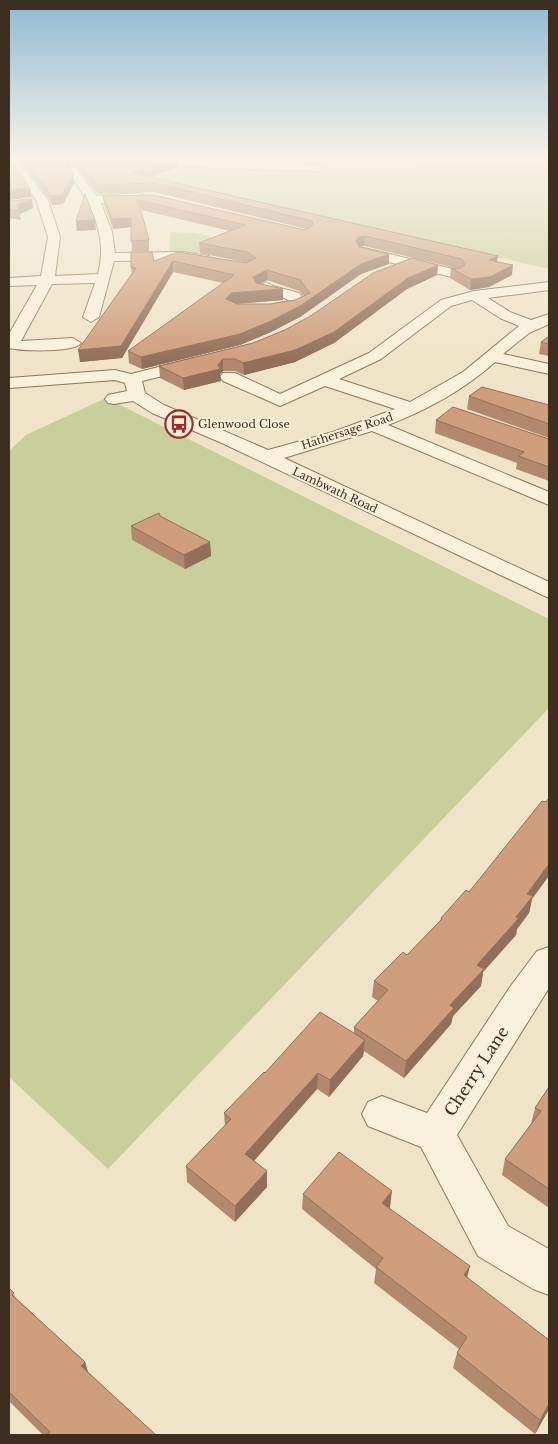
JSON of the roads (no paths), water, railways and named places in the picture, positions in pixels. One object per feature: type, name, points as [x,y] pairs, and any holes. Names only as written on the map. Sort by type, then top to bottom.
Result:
[{"type":"street","points":[[50,226],[54,237],[47,280],[11,344],[24,346],[73,343]]},
{"type":"street","points":[[91,317],[108,257],[105,226]]},
{"type":"street","points":[[364,252],[407,264],[456,274]]},
{"type":"street","points":[[108,257],[183,256],[222,263]]},
{"type":"street","points":[[384,272],[407,264]]},
{"type":"street","points":[[9,282],[102,278]]},
{"type":"street","points":[[266,286],[261,289],[317,307]]},
{"type":"street","points":[[229,377],[280,401],[375,356],[446,304],[474,295],[549,286]]},
{"type":"street","points":[[474,295],[506,315],[530,324]]},
{"type":"street","points":[[255,309],[282,306],[299,301]]},
{"type":"street","name":"Hathersage Road","points":[[265,457],[373,425],[418,405],[457,384],[493,356],[518,331],[530,324],[549,319]]},
{"type":"street","points":[[493,356],[549,369]]},
{"type":"street","points":[[114,399],[134,387],[212,358]]},
{"type":"street","points":[[9,383],[115,375],[134,387]]},
{"type":"street","points":[[323,380],[452,412]]},
{"type":"street","name":"Lambwath Road","points":[[134,387],[158,409],[265,457],[549,591]]},
{"type":"street","points":[[373,425],[549,499]]},
{"type":"street","name":"Cherry Lane","points":[[435,1134],[523,997],[549,961]]},
{"type":"street","points":[[382,1114],[435,1134],[493,1241],[549,1273]]},
{"type":"place","name":"Glenwood Close","points":[[179,424]]}]
